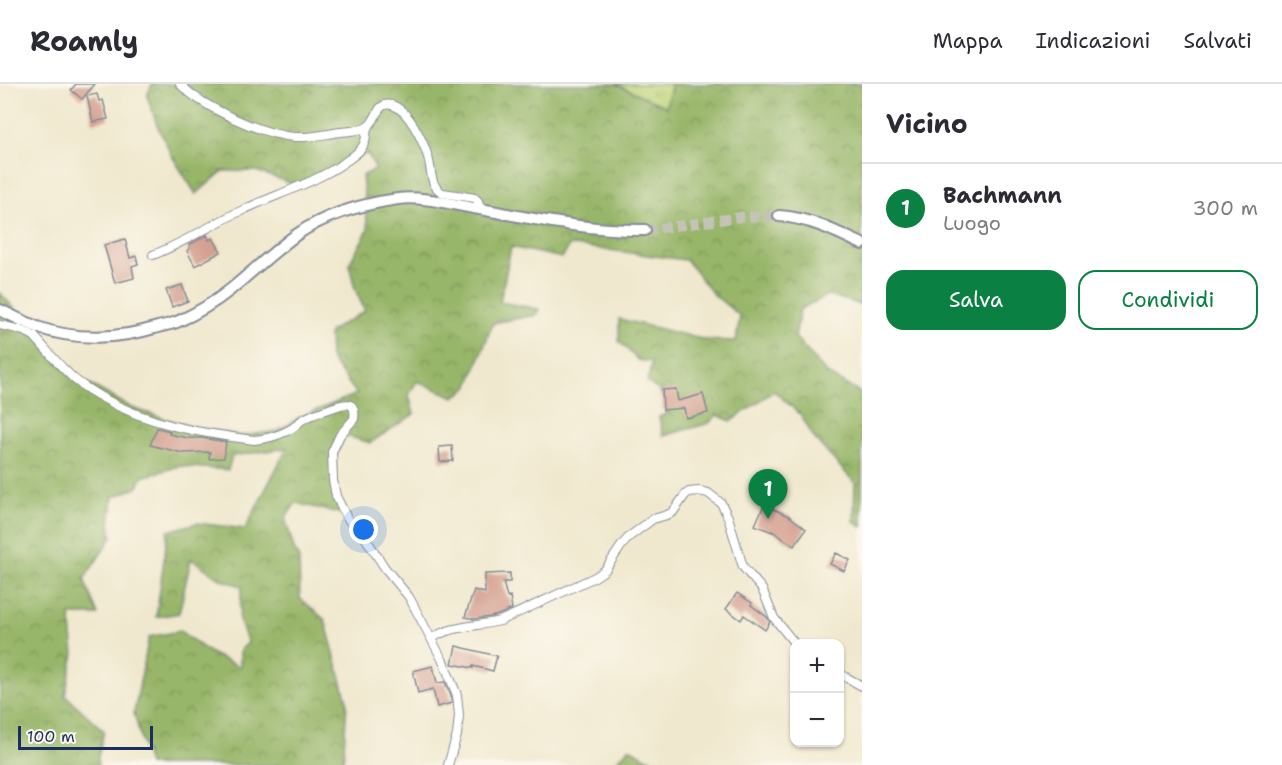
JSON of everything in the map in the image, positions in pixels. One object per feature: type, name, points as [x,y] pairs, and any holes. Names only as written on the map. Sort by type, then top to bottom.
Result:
[{"type":"main road","points":[[0,311],[38,327],[61,333],[110,337],[139,333],[179,321],[210,304],[297,234],[326,218],[356,208],[400,199],[439,202],[604,229],[645,230]]},
{"type":"main road","points":[[779,216],[793,217],[823,226],[862,244]]},
{"type":"street","points":[[180,84],[192,94],[237,120],[262,130],[287,136],[309,137],[352,131],[372,124],[382,106],[388,105],[401,109],[421,138],[429,158],[434,186],[442,193],[475,198],[480,209]]},
{"type":"street","points":[[153,255],[183,243],[202,230],[307,182],[346,161],[363,147],[367,127]]},
{"type":"street","points":[[0,325],[14,327],[34,336],[68,374],[108,401],[130,412],[193,431],[260,439],[277,436],[290,430],[302,420],[339,405],[352,406],[354,419],[340,435],[332,452],[336,496],[347,518],[366,539],[385,568],[409,597],[443,661],[456,694],[459,715],[457,735],[448,765]]},
{"type":"street","points":[[432,639],[438,634],[458,628],[500,621],[595,577],[605,570],[630,536],[653,519],[673,512],[685,495],[699,491],[708,493],[721,503],[728,517],[743,567],[762,589],[774,618],[791,639]]},
{"type":"street","points":[[844,676],[862,687]]},
{"type":"green space","points":[[152,84],[616,84],[666,107],[672,84],[862,84],[862,305],[828,295],[800,309],[795,337],[827,374],[862,394],[862,527],[854,522],[855,483],[814,438],[801,415],[774,391],[731,421],[717,415],[709,423],[663,436],[659,417],[668,413],[660,391],[647,382],[652,362],[638,360],[619,341],[619,319],[706,340],[736,341],[740,316],[714,295],[686,260],[570,245],[562,258],[511,247],[500,302],[539,309],[536,315],[493,323],[468,388],[454,397],[417,381],[409,395],[414,414],[370,443],[344,435],[335,458],[339,513],[296,503],[285,518],[299,559],[300,598],[325,620],[347,701],[343,765],[148,765],[134,713],[149,637],[180,631],[212,654],[240,667],[240,650],[248,643],[239,620],[242,586],[222,580],[191,559],[179,613],[156,617],[168,531],[197,523],[245,529],[287,448],[232,456],[228,470],[180,466],[142,477],[138,487],[113,497],[110,525],[112,537],[84,579],[98,615],[70,615],[74,654],[65,695],[104,731],[98,765],[0,765],[0,293],[80,379],[132,408],[189,426],[242,436],[278,431],[300,417],[357,394],[330,358],[329,332],[365,311],[355,289],[349,264],[368,230],[362,176],[376,169],[367,153],[301,187],[256,171],[223,171],[196,194],[173,158],[158,127],[147,96]]},
{"type":"green space","points":[[616,84],[672,84],[666,107]]},
{"type":"green space","points":[[629,748],[655,762],[685,765],[613,765]]},
{"type":"building","points":[[76,84],[95,84],[82,99],[71,90]]},
{"type":"building","points":[[97,94],[99,101],[103,100],[108,119],[93,122],[87,96]]},
{"type":"building","points":[[207,235],[209,240],[213,238],[221,252],[195,266],[187,251],[190,248],[189,245]]},
{"type":"building","points":[[125,239],[130,258],[136,256],[138,264],[132,266],[134,278],[115,283],[104,245]]},
{"type":"building","points":[[182,285],[188,301],[172,307],[166,290]]},
{"type":"building","points":[[676,389],[678,401],[703,394],[708,413],[686,418],[684,408],[663,410],[662,390]]},
{"type":"building","points":[[157,428],[170,431],[169,434],[188,438],[226,442],[224,458],[209,459],[210,452],[183,453],[150,445]]},
{"type":"building","points":[[452,446],[453,461],[440,462],[439,447]]},
{"type":"building","points":[[764,505],[789,516],[806,529],[794,546],[772,531],[755,525]]},
{"type":"building","points":[[836,553],[850,560],[844,571],[830,564]]},
{"type":"building","points":[[510,573],[510,582],[503,582],[507,597],[510,596],[512,609],[491,617],[474,619],[465,617],[474,590],[485,593],[485,574]]},
{"type":"building","points":[[737,593],[767,617],[770,622],[765,630],[744,615],[741,620],[726,609]]},
{"type":"building","points":[[456,646],[497,656],[493,671],[452,664]]},
{"type":"building","points":[[433,666],[437,683],[445,682],[452,703],[437,707],[433,689],[418,693],[413,671]]},
{"type":"tunnel","points":[[645,230],[742,217],[779,216]]},
{"type":"place","name":"Bachmann","points":[[768,519]]}]
